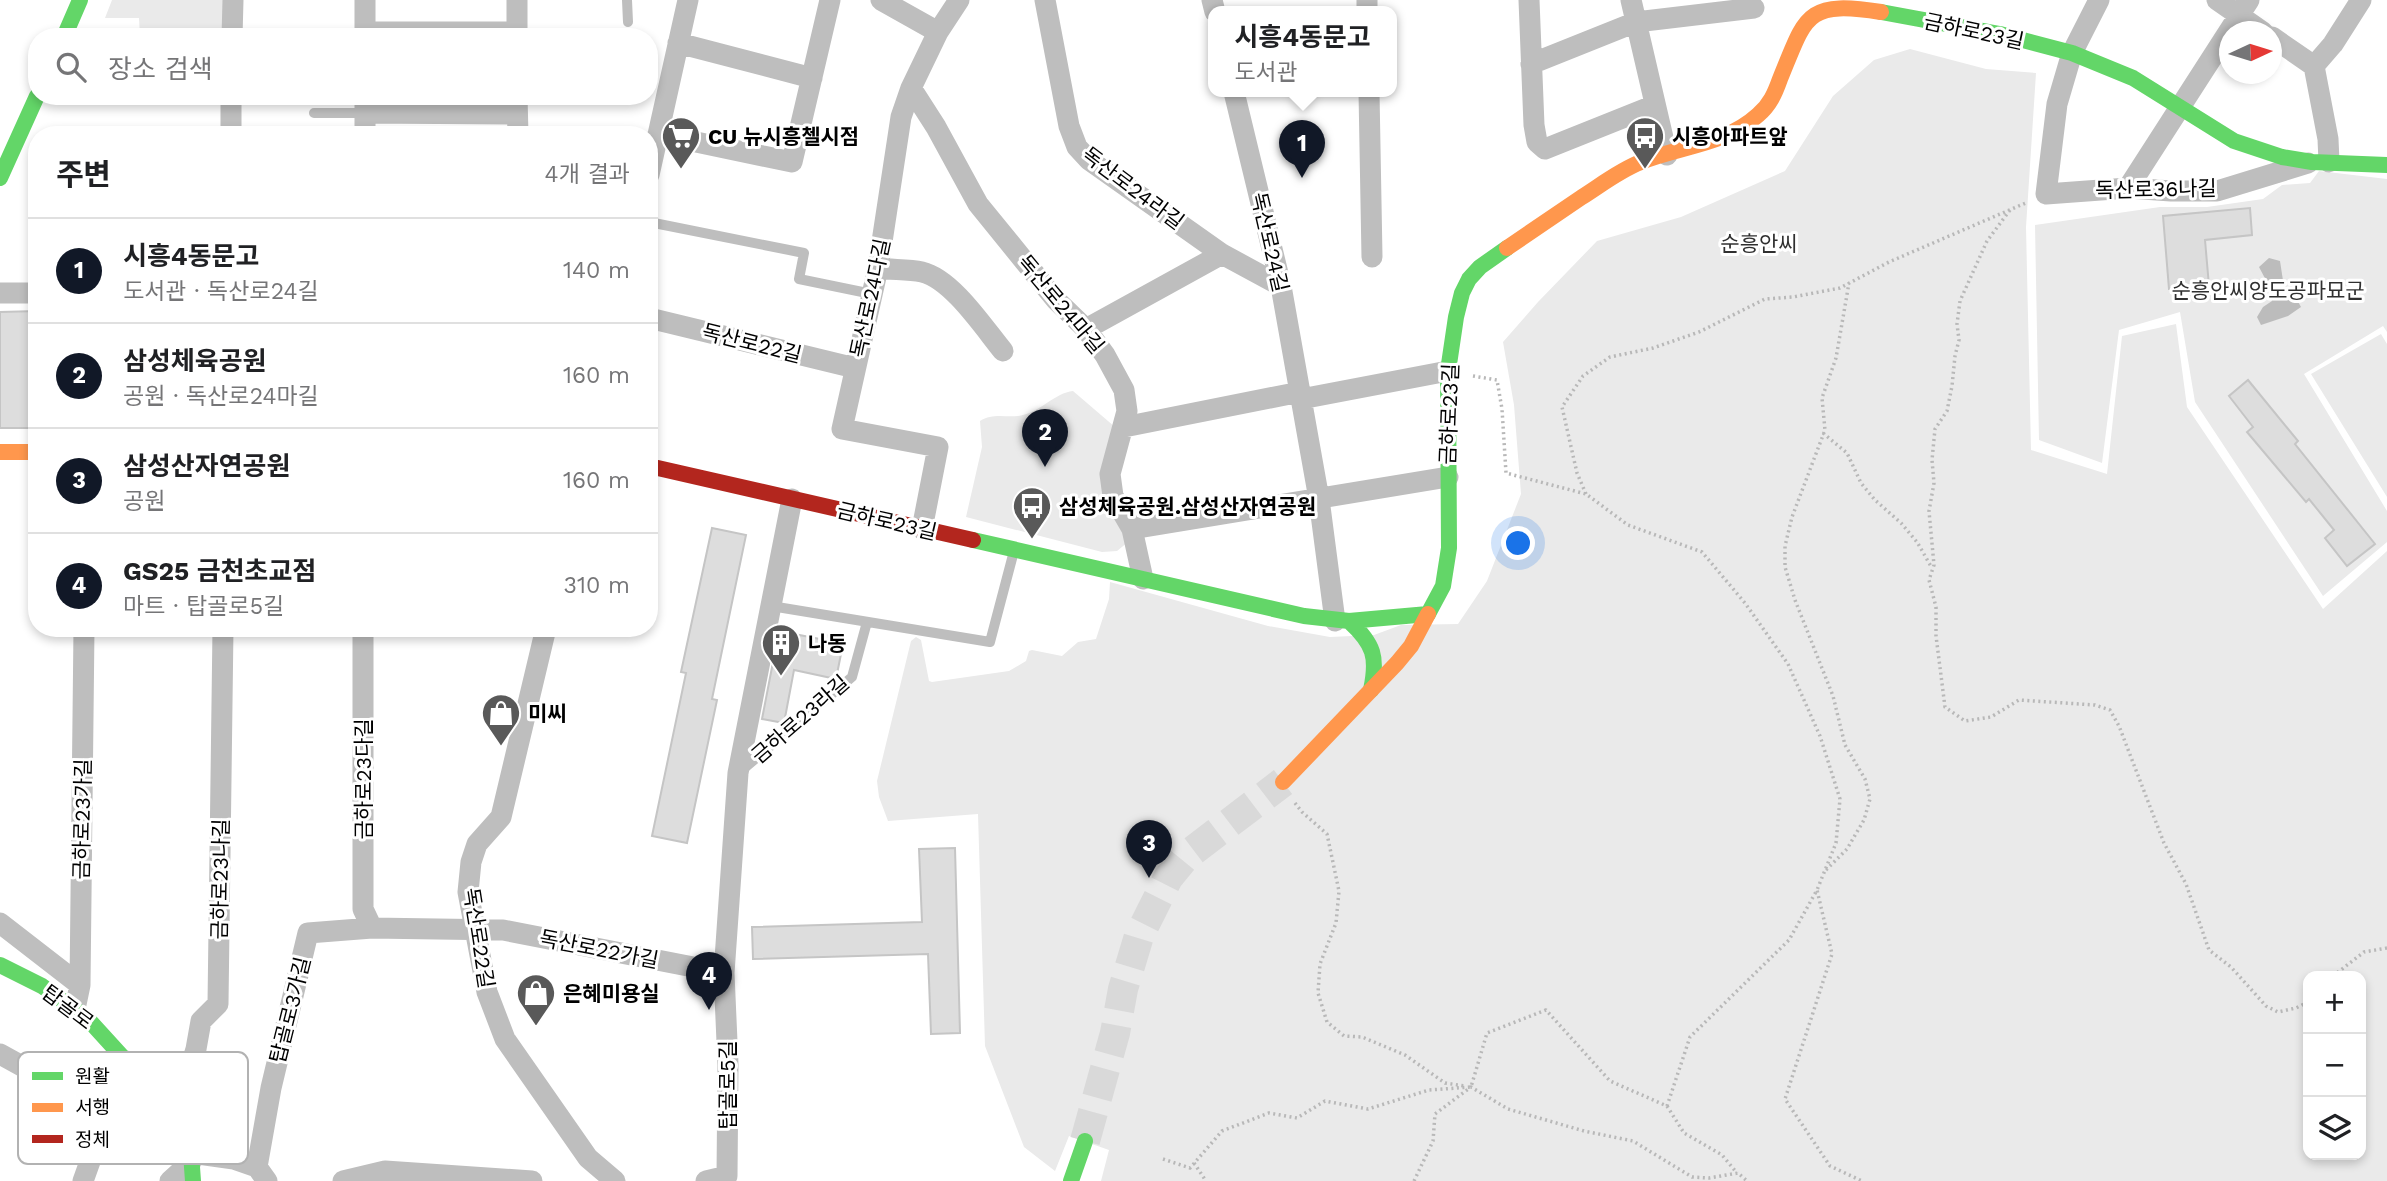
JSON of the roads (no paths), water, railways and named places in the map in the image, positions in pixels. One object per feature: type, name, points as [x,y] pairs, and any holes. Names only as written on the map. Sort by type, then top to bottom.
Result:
[{"type":"street","points":[[68,28],[80,0]]},
{"type":"street","points":[[232,28],[233,0]]},
{"type":"street","points":[[365,0],[365,28]]},
{"type":"street","points":[[517,0],[517,28]]},
{"type":"street","points":[[688,0],[658,134],[792,162],[830,0]]},
{"type":"street","points":[[881,0],[938,32]]},
{"type":"street","name":"독산로24다길","points":[[922,528],[938,447],[842,429],[878,268],[901,117],[911,88],[938,32],[959,0]]},
{"type":"street","name":"독산로24라길","points":[[1045,0],[1069,126],[1077,147],[1089,160],[1222,254],[1281,286]]},
{"type":"street","points":[[1529,0],[1534,125],[1537,142],[1545,149],[1655,105]]},
{"type":"street","points":[[1631,0],[1667,155]]},
{"type":"street","points":[[2072,53],[2099,0]]},
{"type":"street","points":[[2217,0],[2244,7],[2255,21]]},
{"type":"street","points":[[2314,66],[2333,44],[2361,0]]},
{"type":"street","name":"금하로23길","points":[[658,468],[1304,616],[1342,621],[1427,614],[1443,586],[1449,548],[1448,371],[1456,317],[1469,279],[1480,267],[1612,177],[1641,162],[1713,142],[1744,128],[1761,113],[1780,85],[1802,26],[1814,13],[1830,6],[1871,10],[2000,34],[2072,53],[2133,78],[2234,141],[2282,157],[2321,162]]},
{"type":"street","points":[[2128,188],[2244,7]]},
{"type":"street","points":[[1531,64],[1636,22],[1754,8]]},
{"type":"street","points":[[678,43],[812,78]]},
{"type":"street","points":[[2282,44],[2314,66],[2328,139],[2321,162]]},
{"type":"street","name":"독산로36나길","points":[[2072,53],[2057,104],[2046,194],[2128,188],[2217,191],[2321,162],[2387,165]]},
{"type":"street","name":"독산로24마길","points":[[911,88],[936,127],[978,204],[1056,300],[1086,329],[1105,355],[1124,390],[1127,411],[1110,474],[1113,496],[1132,529],[1143,579]]},
{"type":"street","name":"독산로24길","points":[[1235,97],[1281,286],[1342,621]]},
{"type":"street","points":[[1369,97],[1372,257]]},
{"type":"street","points":[[2,167],[33,105]]},
{"type":"street","points":[[231,105],[231,126]]},
{"type":"street","points":[[365,115],[517,115]]},
{"type":"street","points":[[1086,329],[1222,254]]},
{"type":"street","points":[[878,268],[924,272],[942,282],[1003,351]]},
{"type":"street","points":[[0,293],[28,293]]},
{"type":"street","name":"독산로22길","points":[[658,320],[855,368]]},
{"type":"street","points":[[1124,428],[1448,371]]},
{"type":"street","points":[[0,453],[28,453]]},
{"type":"street","points":[[1132,529],[1448,477]]},
{"type":"street","name":"금하로23라길","points":[[724,973],[738,773],[792,499]]},
{"type":"street","points":[[1283,782],[1411,646],[1427,614]]},
{"type":"street","points":[[1342,621],[1368,638],[1376,671],[1371,690]]},
{"type":"street","name":"금하로23가길","points":[[75,1009],[80,985],[84,637]]},
{"type":"street","name":"금하로23나길","points":[[196,1052],[201,1021],[218,1004],[223,637]]},
{"type":"street","name":"금하로23다길","points":[[363,637],[363,909],[372,928]]},
{"type":"street","name":"독산로22길","points":[[544,637],[501,817],[477,844],[471,862],[468,892],[487,992],[505,1040],[588,1158],[615,1181]]},
{"type":"street","points":[[0,923],[80,985]]},
{"type":"street","name":"탑골로3가길","points":[[262,1174],[271,1088],[308,933],[372,928],[474,928]]},
{"type":"street","name":"독산로22가길","points":[[474,928],[503,930],[724,973]]},
{"type":"street","name":"탑골로","points":[[0,965],[42,986],[75,1009],[119,1052]]},
{"type":"street","name":"탑골로5길","points":[[706,1181],[727,1176],[728,1065],[724,973]]},
{"type":"street","points":[[0,1054],[18,1064]]},
{"type":"street","points":[[1071,1181],[1085,1140]]},
{"type":"street","points":[[83,1181],[89,1164]]},
{"type":"street","points":[[243,1164],[262,1174]]},
{"type":"street","points":[[170,1181],[192,1165]]},
{"type":"street","points":[[343,1181],[385,1171],[532,1181]]},
{"type":"lane","points":[[627,0],[628,22]]},
{"type":"lane","points":[[314,113],[365,115]]},
{"type":"lane","points":[[658,224],[804,253],[799,279],[872,294]]},
{"type":"lane","points":[[771,606],[990,642],[1015,550]]},
{"type":"lane","name":"금하로23라길","points":[[738,773],[852,677],[867,622]]},
{"type":"tunnel","points":[[1085,1141],[1139,936],[1168,878],[1186,856],[1283,782]]},
{"type":"place","name":"CU 뉴시흥첼시점","points":[[681,170]]},
{"type":"place","name":"시흥아파트앞","points":[[1645,170]]},
{"type":"place","name":"시흥4동문고","points":[[1302,178]]},
{"type":"place","name":"삼성체육공원","points":[[1045,467]]},
{"type":"place","name":"삼성체육공원.삼성산자연공원","points":[[1032,540]]},
{"type":"place","name":"나동","points":[[781,677]]},
{"type":"place","name":"미씨","points":[[501,747]]},
{"type":"place","name":"삼성산자연공원","points":[[1149,878]]},
{"type":"place","name":"GS25 금천초교점","points":[[709,1010]]},
{"type":"place","name":"은혜미용실","points":[[536,1027]]},
{"type":"park label","name":"순흥안씨","points":[[1759,243]]},
{"type":"park label","name":"순흥안씨양도공파묘군","points":[[2268,290]]}]
